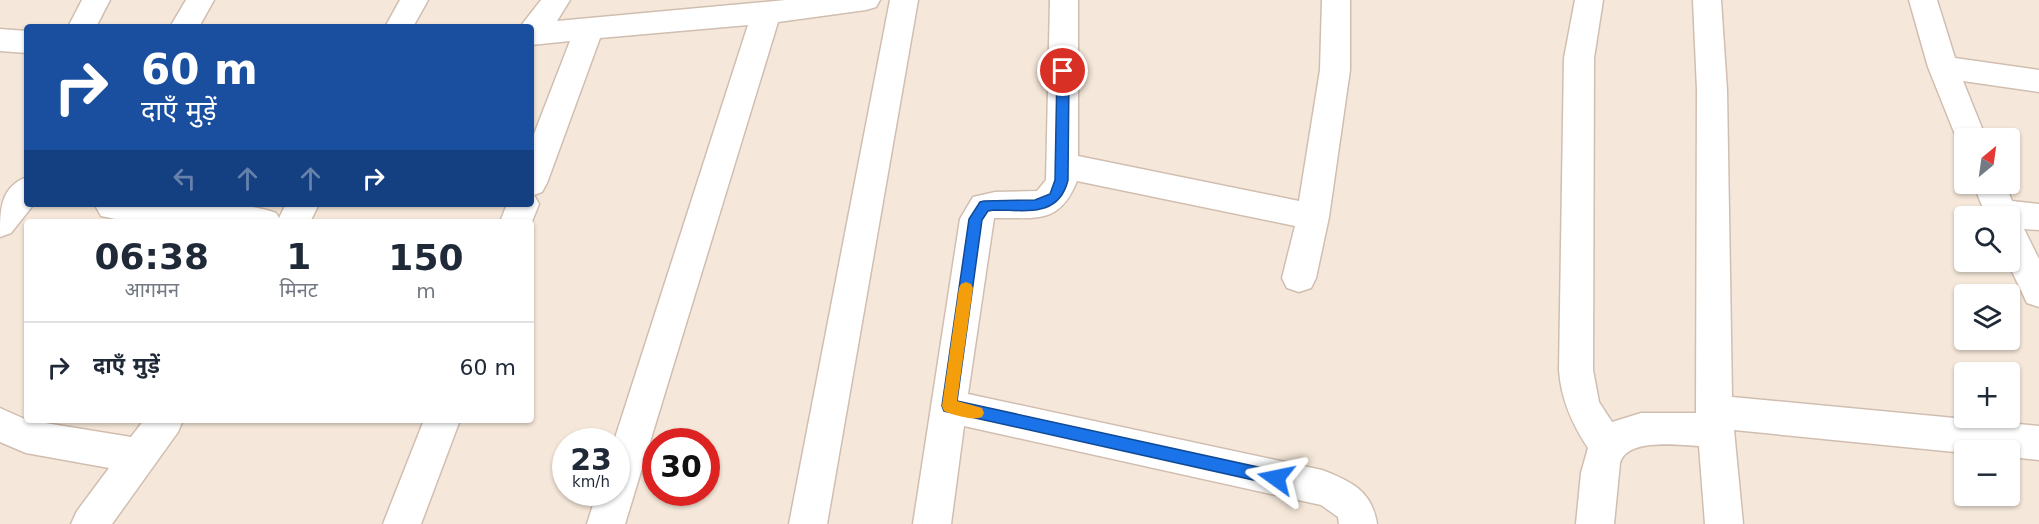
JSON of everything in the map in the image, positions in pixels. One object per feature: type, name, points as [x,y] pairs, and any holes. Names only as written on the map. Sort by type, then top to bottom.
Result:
[{"type":"street","points":[[84,24],[96,0]]},
{"type":"street","points":[[186,24],[200,0]]},
{"type":"street","points":[[401,24],[414,0]]},
{"type":"street","points":[[534,31],[556,0]]},
{"type":"street","points":[[534,34],[753,9],[866,0]]},
{"type":"street","points":[[808,524],[904,0]]},
{"type":"street","points":[[932,524],[976,219],[984,206],[994,204],[1036,205],[1047,202],[1059,189],[1062,165],[1064,0]]},
{"type":"street","points":[[1299,278],[1313,217],[1335,70],[1336,0]]},
{"type":"street","points":[[1589,0],[1579,58],[1576,370],[1577,390],[1583,409],[1608,445]]},
{"type":"street","points":[[1707,0],[1712,90],[1715,421],[1724,524]]},
{"type":"street","points":[[1923,0],[1943,67],[1967,128]]},
{"type":"street","points":[[630,443],[753,9]]},
{"type":"street","points":[[534,175],[589,29]]},
{"type":"street","points":[[0,40],[24,42]]},
{"type":"street","points":[[1943,67],[2039,81]]},
{"type":"street","points":[[1062,165],[1313,217]]},
{"type":"street","points":[[112,207],[234,219]]},
{"type":"street","points":[[2020,219],[2039,217]]},
{"type":"street","points":[[2020,254],[2039,293]]},
{"type":"street","points":[[949,406],[1322,488],[1340,495],[1351,504],[1357,513],[1358,524]]},
{"type":"street","points":[[1595,524],[1602,461],[1608,445],[1615,437],[1636,430],[1715,421],[2039,442]]},
{"type":"street","points":[[91,524],[163,423]]},
{"type":"street","points":[[402,524],[441,423]]},
{"type":"street","points":[[0,425],[26,436],[139,456]]},
{"type":"street","points":[[606,524],[612,506]]},
{"type":"shaded area","points":[[0,0],[2039,0],[2039,524],[0,524]]},
{"type":"slow traffic","points":[[966,288],[949,406],[977,413]]},
{"type":"route","points":[[1063,71],[1062,180],[1059,189],[1047,202],[1036,205],[994,204],[984,206],[976,219],[949,406],[1276,478]]}]
